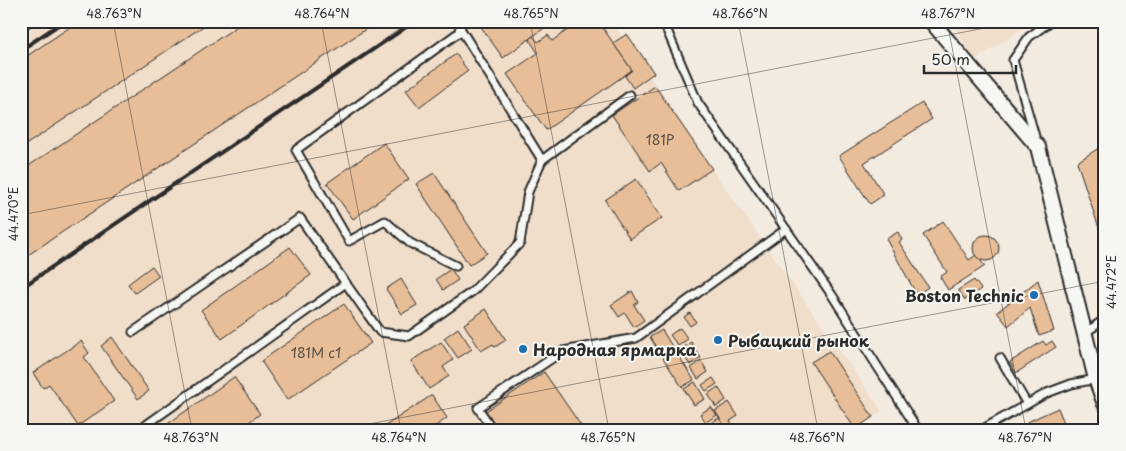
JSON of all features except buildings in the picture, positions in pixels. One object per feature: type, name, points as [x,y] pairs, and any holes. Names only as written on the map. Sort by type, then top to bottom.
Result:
[{"type":"street","points":[[931,21],[1038,148],[1096,378],[1105,404]]},
{"type":"lane","points":[[663,21],[698,103],[832,295],[918,430]]},
{"type":"lane","points":[[1038,148],[1013,60],[1029,37],[1051,21]]},
{"type":"lane","points":[[461,25],[542,160]]},
{"type":"lane","points":[[456,266],[410,243],[385,221],[349,241],[296,150],[458,33],[461,25]]},
{"type":"lane","points":[[133,332],[300,218],[380,332],[409,336],[473,291],[520,243],[528,192],[542,160],[630,95]]},
{"type":"lane","points":[[493,430],[478,408],[563,352],[636,338],[786,229]]},
{"type":"lane","points":[[139,430],[346,283]]},
{"type":"lane","points":[[1086,333],[1105,320]]},
{"type":"lane","points":[[1000,358],[1027,404]]},
{"type":"lane","points":[[981,430],[1047,393],[1071,384],[1096,378]]},
{"type":"shaded area","points":[[21,21],[612,21],[712,169],[882,411],[854,430],[21,430]]},
{"type":"shaded area","points":[[949,21],[1034,21],[975,60]]},
{"type":"railway","points":[[21,50],[64,21]]},
{"type":"railway","points":[[21,288],[415,21]]},
{"type":"place","name":"Boston Technic","points":[[1034,295]]},
{"type":"place","name":"Рыбацкий рынок","points":[[718,340]]},
{"type":"place","name":"Народная ярмарка","points":[[523,349]]}]
